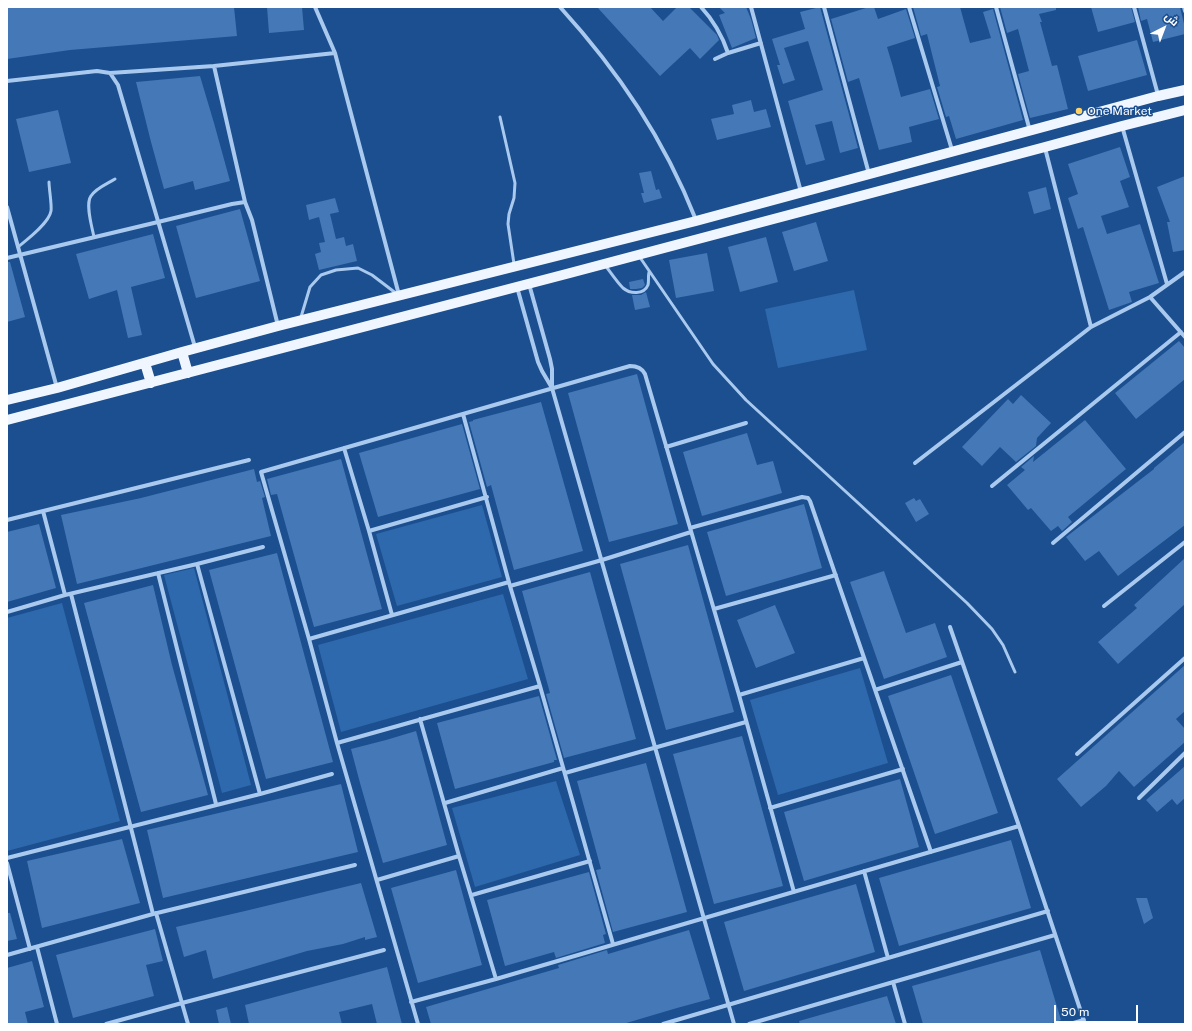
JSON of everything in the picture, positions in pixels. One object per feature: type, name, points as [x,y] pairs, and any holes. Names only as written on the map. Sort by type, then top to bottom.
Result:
[{"type":"main road","points":[[7,400],[57,388],[278,326],[696,221],[1185,90]]},
{"type":"main road","points":[[7,420],[529,284],[1185,110]]},
{"type":"main road","points":[[950,152],[952,171]]},
{"type":"main road","points":[[182,352],[188,373]]},
{"type":"main road","points":[[145,363],[151,383]]},
{"type":"street","points":[[315,7],[335,52],[399,295]]},
{"type":"street","points":[[560,7],[595,46],[650,126],[676,172],[696,221]]},
{"type":"street","points":[[700,7],[719,30],[728,53]]},
{"type":"street","points":[[751,7],[801,192]]},
{"type":"street","points":[[824,7],[869,174]]},
{"type":"street","points":[[909,7],[950,152]]},
{"type":"street","points":[[996,7],[1030,131]]},
{"type":"street","points":[[1134,7],[1158,96]]},
{"type":"street","points":[[1184,7],[1185,12]]},
{"type":"street","points":[[715,59],[728,53],[761,43]]},
{"type":"street","points":[[7,81],[97,71],[110,73],[214,66],[335,52]]},
{"type":"street","points":[[214,66],[245,202],[252,220],[278,326]]},
{"type":"street","points":[[110,73],[118,85],[196,348]]},
{"type":"street","points":[[1122,126],[1167,284]]},
{"type":"street","points":[[1045,147],[1091,327]]},
{"type":"street","points":[[7,258],[245,202]]},
{"type":"street","points":[[7,207],[57,388]]},
{"type":"street","points":[[915,463],[1091,327],[1150,297],[1185,272]]},
{"type":"street","points":[[529,284],[550,359],[552,388],[734,1024]]},
{"type":"street","points":[[517,287],[538,362],[544,376],[552,388]]},
{"type":"street","points":[[1150,297],[1185,337]]},
{"type":"street","points":[[992,486],[1181,332]]},
{"type":"street","points":[[418,1024],[261,472],[630,366],[641,368],[645,374],[691,530],[794,892]]},
{"type":"street","points":[[463,414],[613,944]]},
{"type":"street","points":[[666,446],[746,423]]},
{"type":"street","points":[[1053,543],[1185,432]]},
{"type":"street","points":[[344,448],[392,615]]},
{"type":"street","points":[[7,520],[249,460]]},
{"type":"street","points":[[369,531],[486,497]]},
{"type":"street","points":[[309,639],[392,615],[602,560],[691,530],[802,497],[808,498],[812,504],[930,852]]},
{"type":"street","points":[[43,511],[65,595]]},
{"type":"street","points":[[1104,606],[1185,542]]},
{"type":"street","points":[[7,612],[65,595],[197,564],[263,546]]},
{"type":"street","points":[[197,564],[260,794]]},
{"type":"street","points":[[158,573],[216,804]]},
{"type":"street","points":[[714,609],[836,575]]},
{"type":"street","points":[[71,594],[131,826],[155,914],[188,1024]]},
{"type":"street","points":[[950,627],[1085,1022],[1070,1024]]},
{"type":"street","points":[[739,695],[864,658]]},
{"type":"street","points":[[1077,754],[1185,658]]},
{"type":"street","points":[[875,690],[962,662]]},
{"type":"street","points":[[337,743],[540,686]]},
{"type":"street","points":[[420,720],[496,979]]},
{"type":"street","points":[[445,803],[746,722]]},
{"type":"street","points":[[1139,798],[1185,753]]},
{"type":"street","points":[[770,808],[903,769]]},
{"type":"street","points":[[7,858],[260,794],[332,774]]},
{"type":"street","points":[[411,1002],[704,919],[1019,826]]},
{"type":"street","points":[[377,880],[459,856]]},
{"type":"street","points":[[472,895],[590,861]]},
{"type":"street","points":[[7,862],[30,949]]},
{"type":"street","points":[[7,955],[155,914],[355,865]]},
{"type":"street","points":[[864,871],[888,958]]},
{"type":"street","points":[[664,1024],[1048,911]]},
{"type":"street","points":[[749,1024],[1056,935]]},
{"type":"street","points":[[37,947],[57,1024]]},
{"type":"street","points":[[106,1024],[384,950]]},
{"type":"street","points":[[893,982],[905,1024]]},
{"type":"lane","points":[[500,117],[516,183],[508,224],[514,266]]},
{"type":"lane","points":[[94,237],[88,202],[91,195],[98,189],[115,179]]},
{"type":"lane","points":[[18,247],[36,233],[51,212],[49,182]]},
{"type":"lane","points":[[638,255],[713,364],[746,400],[966,603],[992,629],[1003,645],[1015,672]]},
{"type":"lane","points":[[604,264],[628,292],[635,293],[644,289],[648,284],[649,271]]},
{"type":"lane","points":[[300,321],[310,287],[321,275],[336,270],[358,268],[372,275],[399,295]]},
{"type":"shaded area","points":[[854,290],[867,350],[778,368],[765,309]]},
{"type":"shaded area","points":[[482,505],[502,577],[397,606],[376,534]]},
{"type":"shaded area","points":[[194,568],[251,785],[222,793],[164,575]]},
{"type":"shaded area","points":[[503,594],[528,679],[341,732],[318,645]]},
{"type":"shaded area","points":[[62,603],[120,821],[7,851],[7,618]]},
{"type":"shaded area","points":[[860,668],[888,763],[778,795],[750,700]]},
{"type":"shaded area","points":[[556,781],[580,855],[475,887],[452,808]]},
{"type":"building","points":[[7,7],[234,7],[237,36],[70,50],[7,59]]},
{"type":"building","points":[[267,7],[302,7],[304,30],[269,33]]},
{"type":"building","points":[[597,7],[650,7],[663,21],[677,7],[689,7],[717,35],[719,40],[700,59],[690,48],[660,76]]},
{"type":"building","points":[[719,7],[746,7],[756,38],[732,48],[719,15],[725,13]]},
{"type":"building","points":[[820,7],[858,148],[840,153],[832,121],[815,125],[825,160],[806,165],[788,101],[823,90],[808,41],[784,48],[795,80],[783,84],[777,65],[780,65],[772,39],[805,29],[800,12]]},
{"type":"building","points":[[869,7],[874,7],[878,19],[906,9],[915,38],[887,47],[901,97],[930,89],[939,119],[909,127],[912,142],[879,150],[859,78],[848,82],[831,19]]},
{"type":"building","points":[[913,7],[960,7],[970,43],[991,38],[983,12],[993,9],[1023,120],[956,139],[949,116],[946,117],[937,87],[940,86],[927,34],[921,36]]},
{"type":"building","points":[[1000,7],[1056,7],[1056,10],[1039,14],[1052,66],[1057,65],[1068,109],[1030,118],[1018,74],[1029,71],[1018,29],[1007,33]]},
{"type":"building","points":[[1091,7],[1131,7],[1135,22],[1098,32]]},
{"type":"building","points":[[1138,7],[1180,7],[1185,34],[1153,42],[1147,19],[1141,21]]},
{"type":"building","points":[[1137,40],[1147,75],[1088,91],[1078,56]]},
{"type":"building","points":[[200,76],[230,181],[195,190],[193,181],[164,189],[136,82]]},
{"type":"building","points":[[751,100],[754,112],[766,109],[771,127],[717,140],[711,119],[734,114],[732,105]]},
{"type":"building","points":[[58,110],[71,163],[29,172],[16,119]]},
{"type":"building","points":[[1120,147],[1130,177],[1120,181],[1129,207],[1101,216],[1107,234],[1140,224],[1159,283],[1129,292],[1132,302],[1109,310],[1083,227],[1078,229],[1068,198],[1078,194],[1068,164]]},
{"type":"building","points":[[651,171],[656,190],[659,189],[662,198],[644,203],[641,193],[644,193],[639,173]]},
{"type":"building","points":[[1185,176],[1185,250],[1173,252],[1167,222],[1170,222],[1157,187]]},
{"type":"building","points":[[1046,187],[1051,209],[1034,214],[1028,192]]},
{"type":"building","points":[[335,198],[339,212],[330,214],[336,239],[344,237],[346,246],[353,244],[357,261],[319,270],[315,254],[321,252],[319,243],[325,242],[319,217],[309,220],[306,205]]},
{"type":"building","points":[[240,209],[260,281],[196,298],[176,226]]},
{"type":"building","points":[[816,222],[828,261],[794,271],[782,232]]},
{"type":"building","points":[[153,234],[165,278],[131,287],[142,335],[128,338],[117,290],[89,299],[76,254]]},
{"type":"building","points":[[766,237],[778,282],[740,292],[728,247]]},
{"type":"building","points":[[707,253],[714,291],[676,298],[669,260]]},
{"type":"building","points":[[7,262],[10,262],[25,317],[7,322]]},
{"type":"building","points":[[643,279],[645,285],[642,288],[630,289],[629,282]]},
{"type":"building","points":[[646,292],[650,307],[635,310],[632,295],[641,295]]},
{"type":"building","points":[[1179,341],[1185,348],[1185,379],[1136,419],[1115,393]]},
{"type":"building","points":[[637,374],[678,524],[609,542],[568,393]]},
{"type":"building","points":[[1021,395],[1051,423],[1037,438],[1036,446],[1016,462],[1000,447],[982,466],[962,447],[1008,399],[1013,404]]},
{"type":"building","points":[[541,402],[583,551],[514,570],[491,485],[487,487],[469,422]]},
{"type":"building","points":[[1085,420],[1126,469],[1068,517],[1072,522],[1062,531],[1058,526],[1051,531],[1031,508],[1028,510],[1007,485],[1025,470],[1021,467],[1034,456],[1033,462]]},
{"type":"building","points":[[462,424],[480,489],[378,517],[359,453]]},
{"type":"building","points":[[747,433],[757,465],[773,461],[782,493],[702,516],[683,452]]},
{"type":"building","points":[[1185,442],[1185,525],[1118,576],[1099,551],[1085,561],[1066,537],[1154,469]]},
{"type":"building","points":[[341,459],[382,609],[314,627],[277,494],[271,495],[267,479]]},
{"type":"building","points":[[254,469],[257,482],[260,481],[265,497],[262,498],[271,536],[77,584],[61,515],[141,498]]},
{"type":"building","points":[[914,498],[916,501],[920,499],[929,514],[916,522],[905,503]]},
{"type":"building","points":[[804,504],[822,568],[726,596],[707,532]]},
{"type":"building","points":[[39,524],[56,588],[7,602],[7,532]]},
{"type":"building","points":[[688,545],[734,712],[666,730],[620,564]]},
{"type":"building","points":[[277,553],[333,762],[266,779],[209,570]]},
{"type":"building","points":[[1185,558],[1185,604],[1118,664],[1098,642],[1137,608],[1134,605]]},
{"type":"building","points":[[884,571],[906,633],[935,623],[947,657],[884,679],[850,582]]},
{"type":"building","points":[[590,572],[636,739],[564,758],[546,694],[550,693],[522,591]]},
{"type":"building","points":[[153,585],[172,665],[208,795],[141,812],[84,603]]},
{"type":"building","points":[[775,605],[795,653],[756,668],[737,620]]},
{"type":"building","points":[[1185,665],[1185,711],[1176,719],[1185,729],[1185,742],[1134,787],[1119,771],[1106,786],[1081,807],[1057,779]]},
{"type":"building","points":[[951,675],[998,813],[935,834],[888,696]]},
{"type":"building","points":[[539,696],[557,760],[455,789],[437,723]]},
{"type":"building","points":[[416,731],[447,845],[383,863],[351,749]]},
{"type":"building","points":[[742,736],[783,886],[714,904],[673,754]]},
{"type":"building","points":[[646,763],[687,912],[613,932],[596,870],[601,869],[577,781]]},
{"type":"building","points":[[1185,766],[1185,798],[1177,805],[1172,799],[1157,812],[1146,800]]},
{"type":"building","points":[[900,779],[919,847],[804,881],[784,812]]},
{"type":"building","points":[[341,784],[358,852],[163,898],[147,830]]},
{"type":"building","points":[[122,839],[140,903],[42,928],[27,861]]},
{"type":"building","points":[[1011,840],[1031,908],[899,946],[879,878]]},
{"type":"building","points":[[456,870],[482,965],[418,983],[391,888]]},
{"type":"building","points":[[589,872],[606,934],[603,935],[605,943],[556,958],[554,952],[505,966],[487,900]]},
{"type":"building","points":[[361,883],[377,937],[365,940],[365,937],[343,944],[307,951],[213,979],[206,950],[184,957],[176,927]]},
{"type":"building","points":[[856,884],[875,952],[744,991],[724,922]]},
{"type":"building","points":[[1136,898],[1147,898],[1153,918],[1144,924]]},
{"type":"building","points":[[7,913],[10,913],[17,939],[7,941]]},
{"type":"building","points":[[155,929],[163,961],[146,965],[154,996],[73,1018],[56,955]]},
{"type":"building","points":[[689,930],[710,999],[623,1024],[431,1024],[426,1007],[559,968],[558,965],[607,950],[608,954]]},
{"type":"building","points":[[1040,950],[1061,1020],[1049,1024],[923,1024],[912,986]]},
{"type":"building","points":[[32,961],[44,1007],[25,1012],[28,1024],[7,1024],[7,968]]},
{"type":"building","points":[[387,967],[402,1024],[377,1024],[372,1004],[339,1012],[342,1024],[249,1024],[245,1005]]},
{"type":"building","points":[[887,996],[896,1024],[800,1024],[799,1021]]},
{"type":"building","points":[[227,1007],[231,1024],[219,1024],[216,1010]]},
{"type":"place","name":"One Market","points":[[1079,111]]}]
